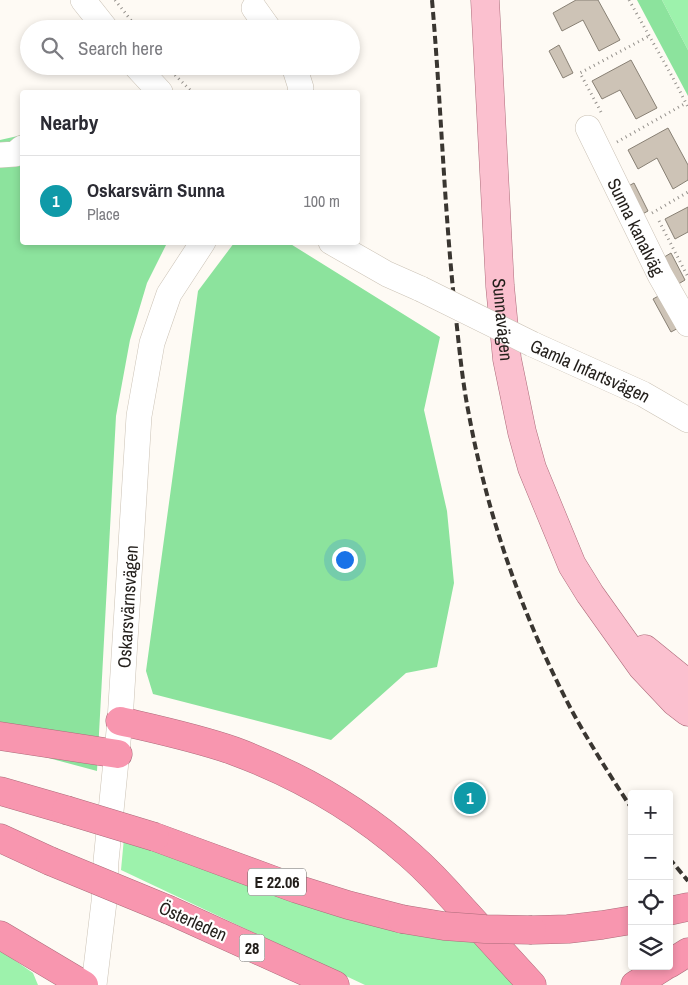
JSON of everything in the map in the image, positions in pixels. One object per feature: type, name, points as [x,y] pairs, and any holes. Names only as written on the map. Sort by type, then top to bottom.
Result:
[{"type":"highway","points":[[120,721],[185,736],[234,751],[303,781],[341,802],[374,825],[411,856],[446,890],[532,985]]},
{"type":"highway","points":[[0,736],[118,754]]},
{"type":"highway","name":"E 22.06","points":[[0,791],[155,837],[296,889],[402,919],[444,926],[532,930],[568,929],[628,921]]},
{"type":"highway","name":"Österleden","points":[[0,838],[168,910],[335,985]]},
{"type":"highway","name":"Österleden","points":[[0,846],[50,861]]},
{"type":"highway","points":[[673,911],[688,907]]},
{"type":"highway","points":[[0,935],[84,985]]},
{"type":"highway","points":[[673,961],[688,952]]},
{"type":"highway","points":[[634,985],[658,970]]},
{"type":"main road","name":"Sunnavägen","points":[[485,0],[500,286],[507,359],[522,432],[532,468],[572,565],[590,594],[642,667],[675,702],[688,712]]},
{"type":"main road","name":"Sunnavägen","points":[[607,617],[688,684]]},
{"type":"street","points":[[83,0],[99,20]]},
{"type":"street","points":[[254,8],[263,20]]},
{"type":"street","points":[[152,75],[167,83]]},
{"type":"street","points":[[297,75],[300,90]]},
{"type":"street","name":"Sunna kanalväg","points":[[595,120],[634,222],[660,275],[688,324]]},
{"type":"street","points":[[0,155],[15,154],[20,150]]},
{"type":"street","name":"Oskarsvärnsvägen","points":[[94,985],[118,754],[141,407],[152,343],[169,294],[201,245]]},
{"type":"street","name":"Gamla Infartsvägen","points":[[336,245],[387,274],[532,344],[643,394],[688,420]]},
{"type":"path","points":[[115,0],[131,20]]},
{"type":"path","points":[[613,135],[616,142],[687,105],[629,0]]},
{"type":"path","points":[[595,120],[580,73],[649,36]]},
{"type":"path","points":[[167,83],[186,90]]},
{"type":"path","points":[[634,222],[688,192]]},
{"type":"path","points":[[658,220],[688,277]]},
{"type":"green space","points":[[637,0],[662,0],[688,50],[688,96]]},
{"type":"green space","points":[[662,0],[688,0],[688,50]]},
{"type":"green space","points":[[20,135],[20,245],[166,245],[147,283],[130,340],[116,416],[97,771],[0,745],[0,140]]},
{"type":"green space","points":[[232,245],[292,245],[440,337],[424,410],[447,511],[454,583],[437,667],[406,673],[331,740],[153,694],[146,671],[198,291]]},
{"type":"green space","points":[[124,838],[474,940],[519,985],[365,985],[121,870]]},
{"type":"green space","points":[[0,950],[33,973],[38,985],[0,985]]},
{"type":"building","points":[[576,0],[598,0],[620,40],[599,51],[583,20],[562,31],[553,13]]},
{"type":"building","points":[[559,45],[573,73],[563,78],[549,51]]},
{"type":"building","points":[[631,60],[657,108],[636,119],[620,90],[602,99],[592,81]]},
{"type":"building","points":[[668,128],[688,165],[688,180],[673,189],[657,158],[638,169],[628,150]]},
{"type":"building","points":[[634,183],[648,211],[637,217],[623,189]]},
{"type":"building","points":[[688,207],[688,232],[675,239],[665,219]]},
{"type":"building","points":[[671,253],[685,280],[675,286],[661,259]]},
{"type":"building","points":[[664,293],[682,326],[671,332],[653,299]]},
{"type":"railway","points":[[432,0],[448,232],[459,349],[464,389],[486,492],[509,567],[554,676],[586,736],[628,803]]},
{"type":"railway","points":[[673,863],[688,881]]},
{"type":"place","name":"Oskarsvärn Sunna","points":[[470,798]]}]
